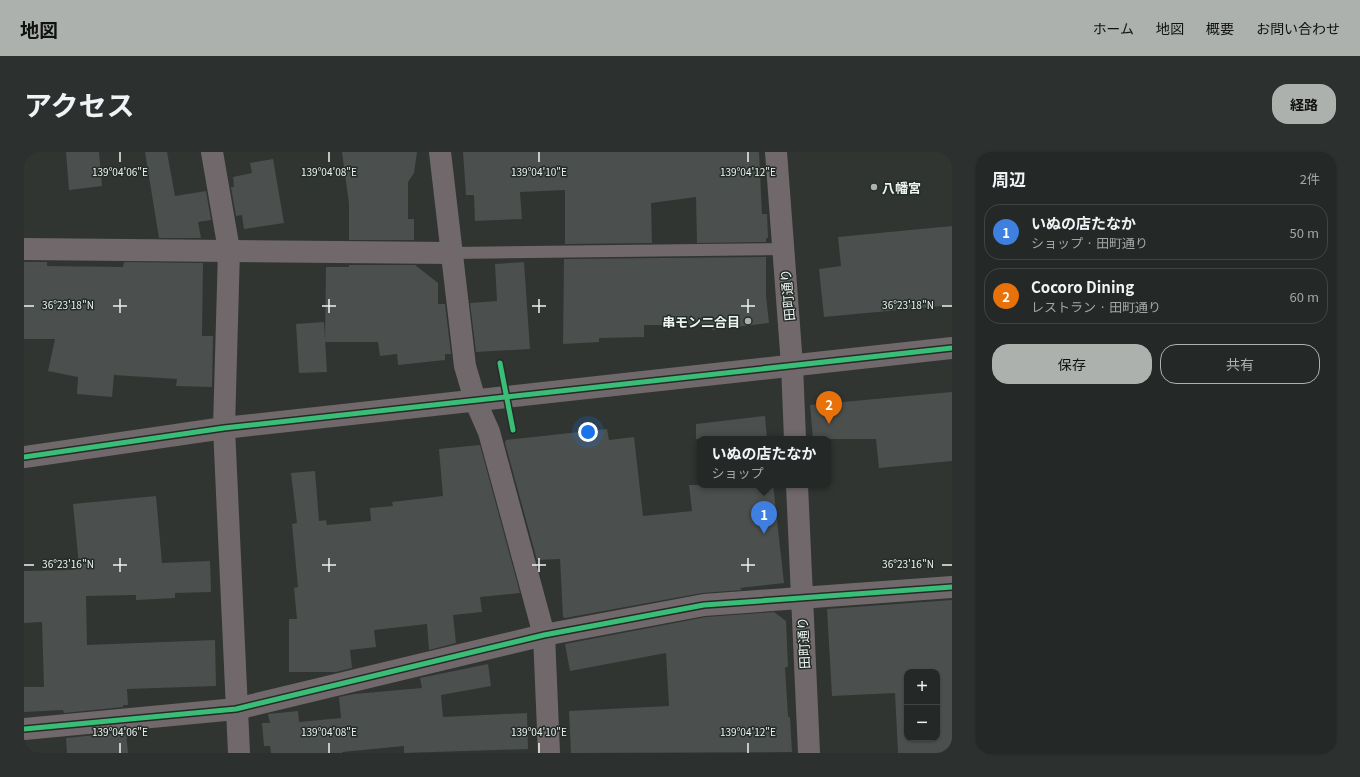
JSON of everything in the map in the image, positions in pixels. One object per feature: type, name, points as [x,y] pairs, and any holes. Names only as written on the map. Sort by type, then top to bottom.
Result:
[{"type":"street","points":[[212,152],[229,250],[224,428],[239,753]]},
{"type":"street","points":[[440,152],[465,366],[475,400],[489,432],[544,635],[549,753]]},
{"type":"street","name":"田町通り","points":[[776,152],[792,365],[795,436]]},
{"type":"street","points":[[24,249],[452,253]]},
{"type":"street","points":[[24,457],[224,428],[952,348]]},
{"type":"street","name":"田町通り","points":[[797,488],[809,753]]},
{"type":"street","points":[[24,729],[236,709],[544,635],[704,605],[952,587]]},
{"type":"lane","points":[[452,253],[783,249]]},
{"type":"building","points":[[66,152],[99,152],[102,186],[69,190]]},
{"type":"building","points":[[145,152],[167,152],[175,196],[206,191],[211,220],[198,222],[201,238],[159,238]]},
{"type":"building","points":[[342,152],[417,152],[414,173],[408,182],[408,219],[414,219],[414,240],[349,240],[349,204]]},
{"type":"building","points":[[463,152],[759,152],[762,214],[767,214],[768,238],[766,238],[766,242],[697,243],[696,197],[651,203],[652,243],[565,244],[565,190],[520,192],[522,219],[475,221],[474,195],[466,195]]},
{"type":"building","points":[[273,159],[284,223],[244,229],[242,215],[236,216],[231,187],[234,187],[233,177],[252,173],[250,163]]},
{"type":"building","points":[[952,226],[952,305],[824,317],[819,269],[841,266],[838,237]]},
{"type":"building","points":[[766,257],[766,296],[769,323],[712,330],[712,325],[644,325],[644,337],[599,338],[599,342],[563,344],[564,259]]},
{"type":"building","points":[[24,262],[47,262],[47,266],[123,267],[124,262],[203,263],[202,336],[213,336],[212,387],[176,386],[177,379],[114,375],[112,397],[77,394],[78,377],[48,371],[55,339],[24,339]]},
{"type":"building","points":[[524,262],[530,349],[476,352],[470,303],[497,301],[495,264]]},
{"type":"building","points":[[349,265],[415,265],[438,283],[438,304],[445,304],[451,354],[445,354],[445,360],[398,365],[397,354],[380,356],[378,342],[325,342],[326,267],[349,267]]},
{"type":"building","points":[[324,322],[327,372],[299,373],[296,324]]},
{"type":"building","points":[[952,392],[952,461],[879,468],[876,439],[831,439],[831,436],[813,436],[810,405]]},
{"type":"building","points":[[765,416],[767,436],[697,436],[696,439],[696,424]]},
{"type":"building","points":[[607,429],[609,440],[634,437],[643,516],[692,511],[689,485],[697,485],[697,488],[773,488],[784,583],[740,588],[742,590],[702,593],[565,618],[563,617],[560,559],[537,560],[505,443],[506,440]]},
{"type":"building","points":[[480,445],[520,593],[480,597],[482,612],[453,615],[456,643],[429,650],[427,624],[374,630],[376,647],[350,650],[352,668],[336,672],[289,672],[289,619],[297,619],[294,588],[298,587],[292,524],[297,523],[291,473],[315,471],[319,521],[326,520],[327,525],[371,521],[370,508],[393,506],[392,502],[443,496],[439,449]]},
{"type":"building","points":[[156,496],[162,563],[210,561],[211,592],[175,593],[175,598],[136,600],[136,595],[86,596],[87,645],[215,640],[216,686],[127,689],[128,705],[123,705],[123,707],[64,713],[63,710],[24,712],[24,687],[44,687],[42,622],[24,623],[24,571],[73,570],[73,565],[79,565],[73,504]]},
{"type":"building","points":[[952,600],[952,753],[898,753],[895,693],[832,696],[827,609]]},
{"type":"building","points":[[774,612],[786,621],[788,667],[785,667],[792,752],[571,753],[569,711],[669,706],[666,653],[570,671],[565,644],[706,617]]},
{"type":"building","points":[[488,664],[491,686],[441,695],[443,717],[527,713],[528,749],[404,753],[404,746],[342,753],[271,753],[270,746],[264,746],[262,723],[270,723],[268,714],[298,711],[299,722],[341,718],[339,697],[354,694],[422,688],[420,678]]},
{"type":"building","points":[[126,732],[128,753],[67,753],[66,738]]},
{"type":"cycle path","points":[[24,457],[224,428],[952,348]]},
{"type":"cycle path","points":[[500,363],[513,430]]},
{"type":"cycle path","points":[[24,729],[236,709],[544,635],[704,605],[952,587]]},
{"type":"place","name":"八幡宮","points":[[874,187]]},
{"type":"place","name":"串モン二合目","points":[[748,321]]},
{"type":"place","name":"Cocoro Dining","points":[[829,424]]},
{"type":"place","name":"いぬの店たなか","points":[[764,534]]}]
